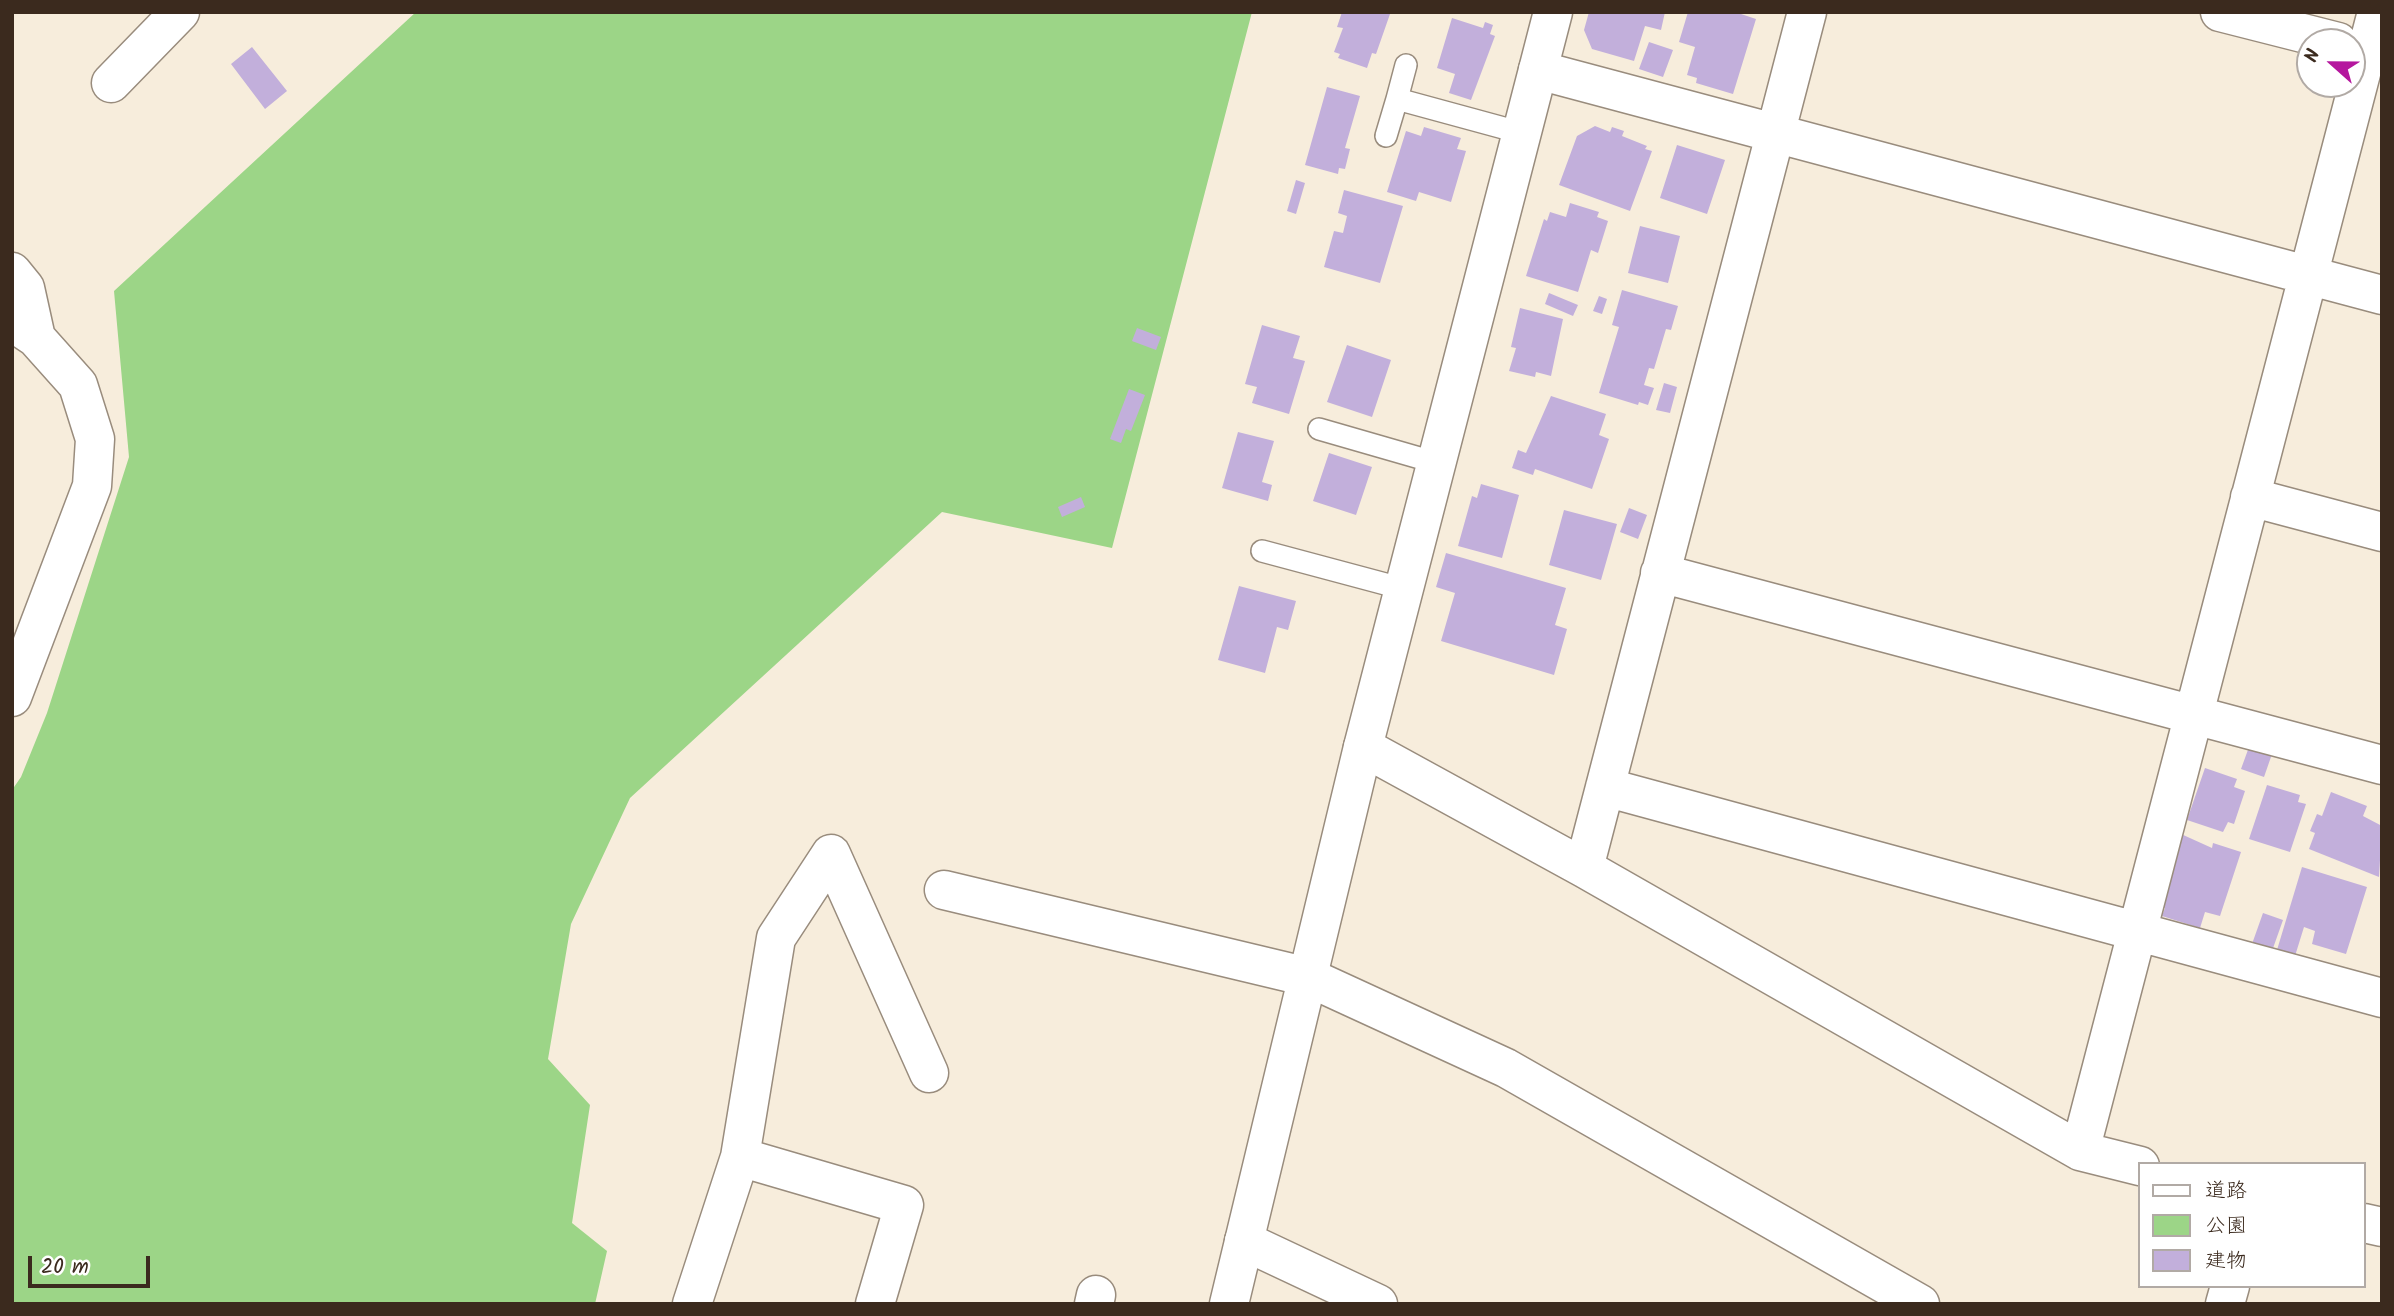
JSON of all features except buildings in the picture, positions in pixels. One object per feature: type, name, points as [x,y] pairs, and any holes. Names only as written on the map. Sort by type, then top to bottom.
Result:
[{"type":"street","points":[[111,83],[180,12]]},
{"type":"street","points":[[1229,1304],[1363,747],[1553,12]]},
{"type":"street","points":[[1584,868],[1807,12]]},
{"type":"street","points":[[2220,12],[2296,32]]},
{"type":"street","points":[[2366,35],[2377,12]]},
{"type":"street","points":[[1538,70],[2382,295]]},
{"type":"street","points":[[2080,1151],[2308,275],[2349,98]]},
{"type":"street","points":[[12,272],[25,288],[24,330],[78,385],[95,439],[92,486],[12,697]]},
{"type":"street","points":[[2250,497],[2382,532]]},
{"type":"street","points":[[1660,573],[2382,765]]},
{"type":"street","points":[[1363,747],[1584,868],[2080,1151],[2138,1166]]},
{"type":"street","points":[[1605,787],[2382,998]]},
{"type":"street","points":[[692,1304],[740,1157],[776,938],[831,854],[929,1073]]},
{"type":"street","points":[[944,890],[1308,977],[1506,1068],[1920,1304]]},
{"type":"street","points":[[740,1157],[904,1205],[875,1304]]},
{"type":"street","points":[[1244,1241],[1378,1304]]},
{"type":"lane","points":[[1387,136],[1406,65]]},
{"type":"lane","points":[[1397,99],[1522,133]]},
{"type":"lane","points":[[1319,429],[1437,463]]},
{"type":"lane","points":[[1262,551],[1404,589]]},
{"type":"green space","points":[[416,12],[1252,12],[1112,548],[942,512],[630,798],[571,924],[548,1059],[590,1105],[572,1223],[607,1251],[595,1304],[12,1304],[12,790],[21,777],[47,713],[129,457],[114,291]]}]
